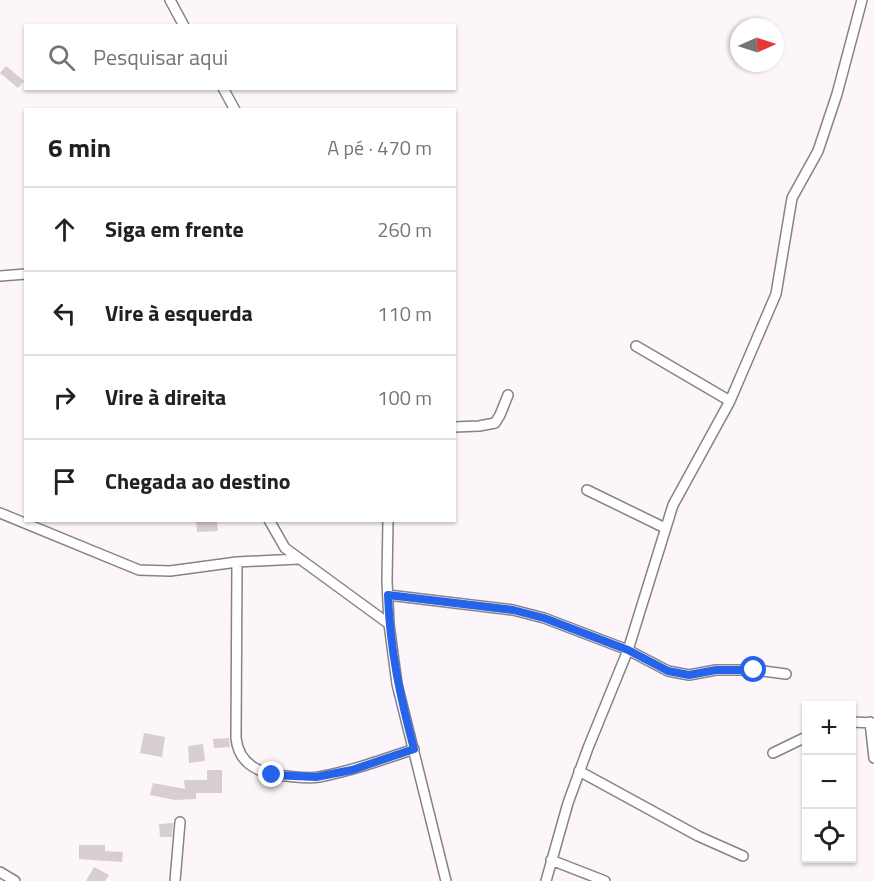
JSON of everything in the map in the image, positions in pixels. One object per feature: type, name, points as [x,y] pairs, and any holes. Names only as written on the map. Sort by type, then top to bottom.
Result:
[{"type":"street","points":[[170,0],[183,24]]},
{"type":"street","points":[[546,881],[579,771],[628,650],[673,505],[730,401],[776,294],[792,198],[818,151],[837,94],[862,0]]},
{"type":"street","points":[[224,90],[234,108]]},
{"type":"street","points":[[0,276],[24,274]]},
{"type":"street","points":[[636,346],[730,401]]},
{"type":"street","points":[[456,427],[495,423],[507,395]]},
{"type":"street","points":[[587,490],[665,528]]},
{"type":"street","points":[[0,513],[139,570],[170,571],[237,562],[298,559]]},
{"type":"street","points":[[270,522],[285,548],[389,624]]},
{"type":"street","points":[[387,522],[389,624],[397,684],[446,881]]},
{"type":"street","points":[[237,562],[237,738],[240,753],[250,766],[272,775],[316,777],[352,770],[414,749]]},
{"type":"street","points":[[388,595],[513,610],[544,618],[628,650],[668,671],[689,675],[716,670],[754,670],[786,674]]},
{"type":"street","points":[[856,722],[872,723],[874,758]]},
{"type":"street","points":[[773,753],[802,739]]},
{"type":"street","points":[[579,771],[698,836],[743,856]]},
{"type":"street","points":[[175,881],[180,822]]},
{"type":"street","points":[[551,860],[605,881]]},
{"type":"street","points":[[0,872],[15,881]]},
{"type":"building","points":[[6,66],[24,81],[18,88],[0,73]]},
{"type":"building","points":[[196,522],[217,522],[218,531],[197,532]]},
{"type":"building","points":[[144,733],[165,737],[162,757],[140,753]]},
{"type":"building","points":[[229,738],[230,747],[214,748],[213,739]]},
{"type":"building","points":[[203,744],[205,761],[189,763],[188,746]]},
{"type":"building","points":[[207,770],[222,770],[222,793],[196,793],[196,799],[175,800],[150,795],[153,783],[185,789],[184,780],[207,780]]},
{"type":"building","points":[[173,823],[172,837],[160,837],[159,824]]},
{"type":"building","points":[[79,845],[105,845],[105,851],[123,852],[122,862],[79,859]]},
{"type":"building","points":[[94,867],[109,875],[105,881],[86,881]]},
{"type":"route","points":[[272,775],[316,777],[352,770],[414,749],[397,684],[389,624],[388,595],[513,610],[544,618],[628,650],[668,671],[689,675],[716,670],[754,670]]}]
